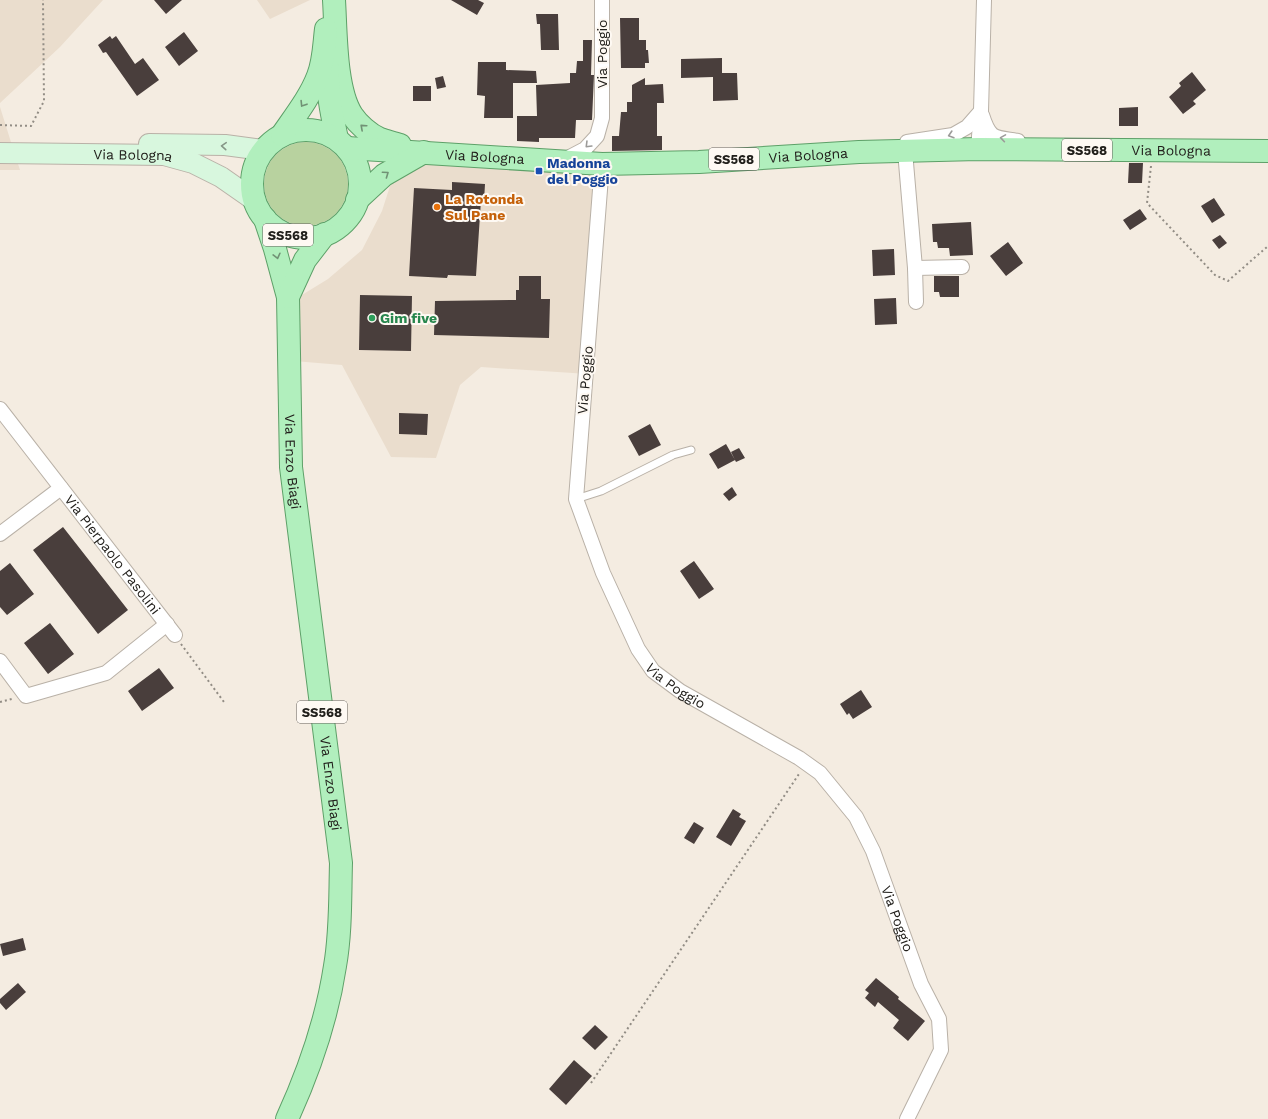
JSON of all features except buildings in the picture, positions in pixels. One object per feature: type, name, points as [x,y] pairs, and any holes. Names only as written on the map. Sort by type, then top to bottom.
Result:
[{"type":"main road","points":[[282,135],[312,90],[319,75],[323,58],[329,0]]},
{"type":"main road","points":[[329,0],[327,82],[330,106],[342,143]]},
{"type":"main road","points":[[334,0],[339,75],[344,95],[352,114],[364,128],[380,138],[424,152]]},
{"type":"main road","name":"Via Bologna","points":[[310,129],[324,132],[342,143],[355,160],[359,173],[360,187],[352,212],[345,221],[336,229],[325,234],[303,238],[292,236],[273,227],[258,210],[254,200],[251,183],[254,165],[263,150],[272,141],[282,135],[296,130],[310,129]]},
{"type":"main road","name":"Via Bologna","points":[[0,140],[225,146],[263,150]]},
{"type":"main road","name":"Via Bologna","points":[[342,143],[424,152],[602,164],[699,162],[859,152],[978,149],[1268,151]]},
{"type":"main road","name":"Via Bologna","points":[[357,200],[384,175],[424,152]]},
{"type":"main road","name":"Via Bologna","points":[[0,153],[164,156],[192,163],[221,177],[254,200]]},
{"type":"main road","name":"Via Enzo Biagi","points":[[265,219],[275,249],[288,298],[291,467],[341,863],[340,922],[330,994],[320,1031],[300,1092],[287,1119]]},
{"type":"main road","name":"Via Enzo Biagi","points":[[288,298],[304,260],[325,234]]},
{"type":"street","name":"Via Poggio","points":[[562,161],[585,149],[597,136],[602,118],[602,0]]},
{"type":"street","points":[[978,149],[981,111],[984,0]]},
{"type":"street","points":[[981,111],[987,130],[996,138],[1097,151]]},
{"type":"street","points":[[859,152],[953,135],[967,127],[981,111]]},
{"type":"street","points":[[906,151],[915,268],[916,302]]},
{"type":"street","name":"Via Poggio","points":[[602,164],[576,499],[602,573],[638,649],[653,671],[680,691],[806,763],[820,774],[856,817],[873,851],[921,984],[939,1019],[941,1050],[907,1119]]},
{"type":"street","points":[[915,268],[962,267]]},
{"type":"street","name":"Via Pierpaolo Pasolini","points":[[0,409],[171,629]]},
{"type":"street","points":[[0,534],[61,488]]},
{"type":"street","points":[[0,661],[26,696],[106,673],[171,629]]},
{"type":"lane","points":[[576,499],[601,491],[673,455],[691,450]]},
{"type":"path","points":[[0,125],[30,126],[44,101],[43,0]]},
{"type":"path","points":[[1152,151],[1147,203],[1214,275],[1228,281],[1268,246]]},
{"type":"path","points":[[171,629],[224,702]]},
{"type":"path","points":[[591,1083],[806,763]]},
{"type":"shaded area","points":[[0,0],[103,0],[60,47],[0,103]]},
{"type":"shaded area","points":[[257,0],[310,0],[270,19]]},
{"type":"shaded area","points":[[0,107],[15,155],[20,170],[0,170]]},
{"type":"shaded area","points":[[419,152],[586,161],[609,177],[588,374],[481,367],[460,385],[436,458],[391,457],[342,365],[294,361],[297,298],[328,279],[362,250],[382,211],[390,186]]},
{"type":"green space","points":[[306,142],[322,145],[336,154],[345,168],[348,184],[345,200],[336,214],[322,223],[306,226],[290,223],[276,214],[267,200],[264,184],[267,168],[276,154],[290,145]]},
{"type":"place","name":"Madonna del Poggio","points":[[539,171]]},
{"type":"place","name":"La Rotonda Sul Pane","points":[[437,207]]},
{"type":"place","name":"Gim five","points":[[372,318]]}]
